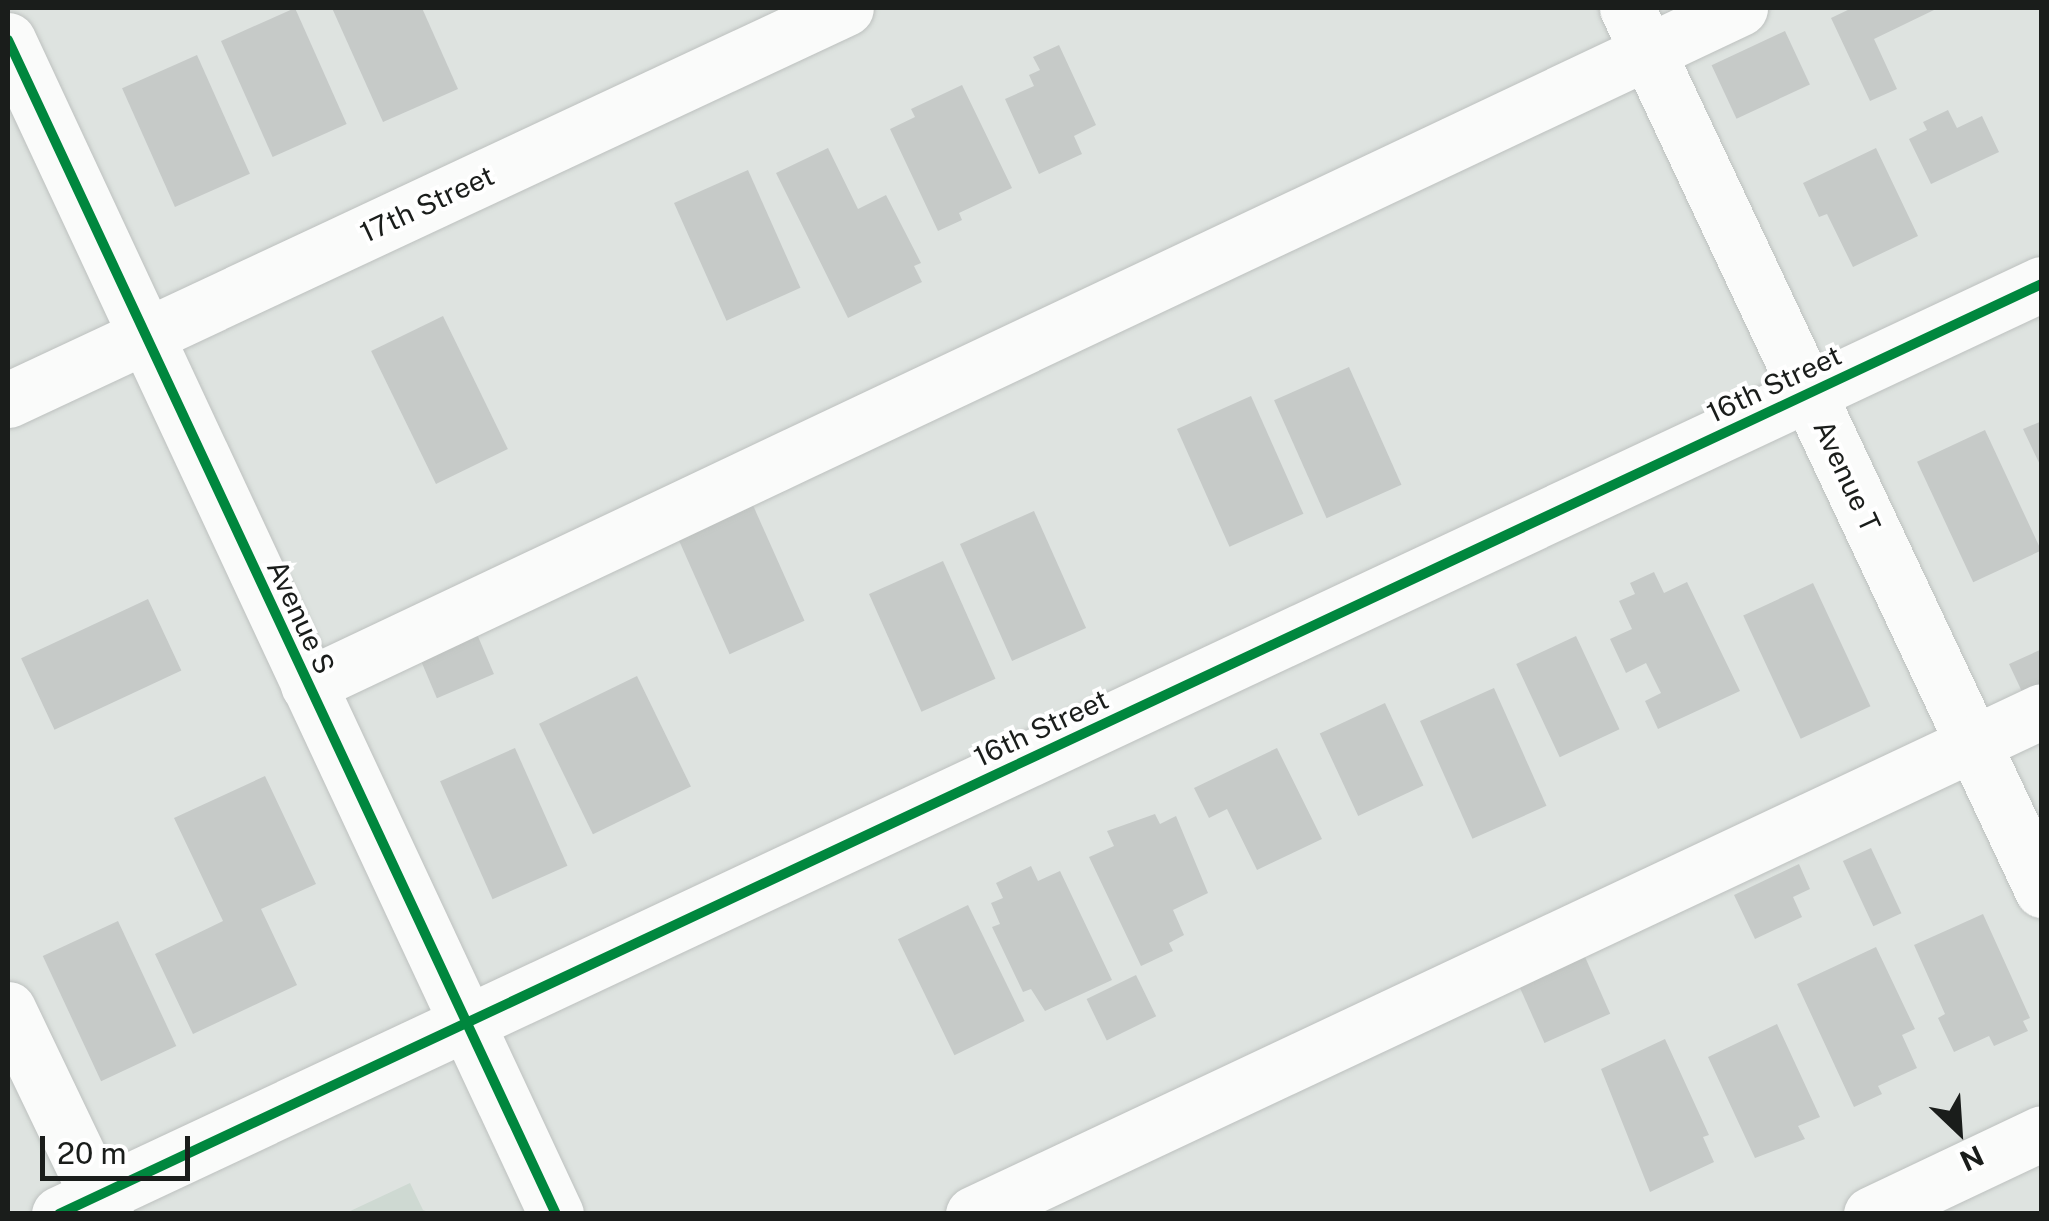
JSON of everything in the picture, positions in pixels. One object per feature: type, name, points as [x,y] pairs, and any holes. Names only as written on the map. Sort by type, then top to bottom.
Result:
[{"type":"street","name":"17th Street","points":[[8,400],[846,8]]},
{"type":"street","points":[[308,686],[1637,29],[1740,8]]},
{"type":"street","name":"Avenue T","points":[[1637,29],[2042,890]]},
{"type":"street","name":"Avenue S","points":[[8,40],[556,1214]]},
{"type":"street","name":"16th Street","points":[[88,1208],[466,1023],[2042,284]]},
{"type":"street","points":[[973,1214],[2042,711]]},
{"type":"street","points":[[8,1009],[88,1208]]},
{"type":"street","points":[[1871,1214],[2042,1134]]},
{"type":"shaded area","points":[[410,1183],[423,1210],[431,1213],[346,1213]]},
{"type":"building","points":[[295,8],[347,124],[273,157],[221,41]]},
{"type":"building","points":[[332,8],[422,8],[458,89],[383,122]]},
{"type":"building","points":[[1852,8],[1934,10],[1874,39],[1897,89],[1870,101],[1831,18]]},
{"type":"building","points":[[1785,31],[1810,84],[1737,119],[1712,65]]},
{"type":"building","points":[[1059,45],[1096,125],[1074,136],[1082,154],[1039,174],[1005,99],[1034,86],[1029,75],[1040,70],[1033,57]]},
{"type":"building","points":[[197,55],[250,174],[175,207],[122,88]]},
{"type":"building","points":[[962,85],[1012,188],[959,213],[962,220],[938,231],[890,129],[915,117],[911,109]]},
{"type":"building","points":[[1948,110],[1957,128],[1982,116],[1999,152],[1931,184],[1909,139],[1927,130],[1923,122]]},
{"type":"building","points":[[828,148],[858,209],[886,195],[921,263],[914,266],[922,282],[848,318],[776,173]]},
{"type":"building","points":[[1876,148],[1918,236],[1853,267],[1827,214],[1819,217],[1803,183]]},
{"type":"building","points":[[748,170],[800,288],[726,321],[674,203]]},
{"type":"building","points":[[443,316],[508,449],[436,484],[371,351]]},
{"type":"building","points":[[1349,367],[1401,485],[1327,518],[1274,400]]},
{"type":"building","points":[[1251,396],[1303,514],[1229,547],[1177,429]]},
{"type":"building","points":[[2042,421],[2042,469],[2023,429]]},
{"type":"building","points":[[1985,430],[2041,551],[1973,582],[1917,462]]},
{"type":"building","points":[[752,503],[804,621],[730,654],[677,536]]},
{"type":"building","points":[[1034,511],[1086,628],[1012,661],[960,544]]},
{"type":"building","points":[[943,561],[995,679],[921,712],[869,594]]},
{"type":"building","points":[[1654,572],[1664,593],[1687,582],[1740,691],[1658,729],[1645,701],[1661,693],[1646,663],[1626,673],[1610,639],[1632,629],[1619,601],[1635,594],[1630,583]]},
{"type":"building","points":[[1813,583],[1870,706],[1801,739],[1743,616]]},
{"type":"building","points":[[148,599],[181,671],[55,730],[21,658]]},
{"type":"building","points":[[474,627],[494,674],[437,698],[417,651]]},
{"type":"building","points":[[1576,636],[1620,729],[1560,757],[1516,664]]},
{"type":"building","points":[[2042,649],[2042,690],[2025,698],[2009,664]]},
{"type":"building","points":[[637,676],[691,787],[593,834],[539,724]]},
{"type":"building","points":[[1494,688],[1546,806],[1472,839],[1420,721]]},
{"type":"building","points":[[1385,703],[1423,785],[1358,816],[1320,733]]},
{"type":"building","points":[[515,748],[567,866],[493,899],[440,781]]},
{"type":"building","points":[[1277,748],[1322,839],[1257,870],[1227,809],[1209,818],[1194,788]]},
{"type":"building","points":[[265,776],[316,884],[261,909],[297,985],[193,1034],[155,954],[223,921],[174,818]]},
{"type":"building","points":[[1155,814],[1160,824],[1176,816],[1208,893],[1173,910],[1184,935],[1169,943],[1173,951],[1141,966],[1089,857],[1114,846],[1107,831]]},
{"type":"building","points":[[1871,848],[1901,913],[1873,926],[1843,861]]},
{"type":"building","points":[[1799,864],[1810,889],[1793,897],[1802,917],[1755,939],[1734,895]]},
{"type":"building","points":[[1031,866],[1038,881],[1060,871],[1112,980],[1045,1011],[1031,989],[1023,992],[992,927],[1000,924],[991,903],[1003,898],[996,883]]},
{"type":"building","points":[[968,905],[1025,1021],[954,1055],[898,939]]},
{"type":"building","points":[[1983,914],[2030,1018],[2023,1021],[2028,1031],[1994,1046],[1989,1036],[1954,1052],[1938,1018],[1945,1014],[1914,945]]},
{"type":"building","points":[[118,921],[176,1046],[101,1081],[43,956]]},
{"type":"building","points":[[1876,947],[1915,1029],[1902,1035],[1917,1068],[1878,1086],[1882,1094],[1854,1107],[1797,984]]},
{"type":"building","points":[[1585,957],[1610,1014],[1544,1043],[1519,986]]},
{"type":"building","points":[[1136,975],[1156,1016],[1107,1040],[1087,999]]},
{"type":"building","points":[[1777,1024],[1820,1117],[1798,1126],[1805,1139],[1755,1158],[1708,1057]]},
{"type":"building","points":[[1665,1039],[1709,1135],[1703,1137],[1714,1162],[1650,1192],[1601,1069]]},
{"type":"cycle path","points":[[8,40],[556,1214]]},
{"type":"cycle path","points":[[59,1214],[2042,284]]}]
